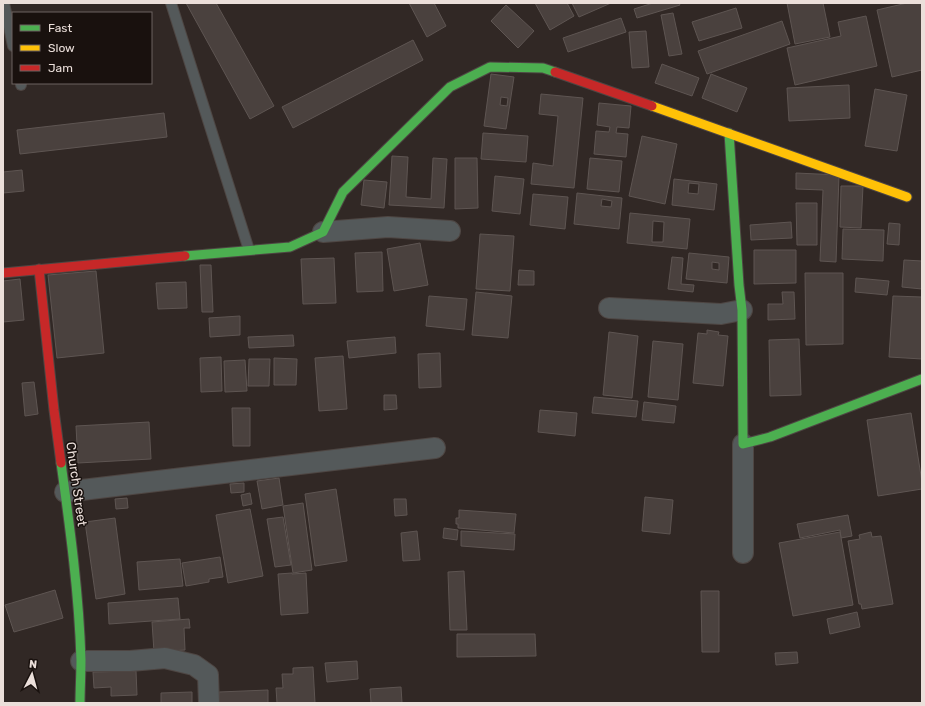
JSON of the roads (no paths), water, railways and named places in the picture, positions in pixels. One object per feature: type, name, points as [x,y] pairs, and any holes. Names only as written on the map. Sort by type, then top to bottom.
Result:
[{"type":"street","points":[[323,232],[343,192],[450,87],[490,67],[543,68],[907,197]]},
{"type":"street","points":[[729,133],[742,310],[743,553]]},
{"type":"street","points":[[3,273],[290,247],[323,232],[388,227],[450,231]]},
{"type":"street","name":"Church Street","points":[[40,269],[54,410],[70,529],[77,602],[81,661],[80,703]]},
{"type":"street","points":[[609,308],[721,314],[742,310]]},
{"type":"street","points":[[743,444],[770,437],[922,379]]},
{"type":"street","points":[[65,492],[435,448]]},
{"type":"street","points":[[81,661],[130,661],[166,658],[194,665],[208,675],[209,703]]},
{"type":"lane","points":[[4,3],[12,41]]},
{"type":"lane","points":[[171,3],[249,250]]}]
